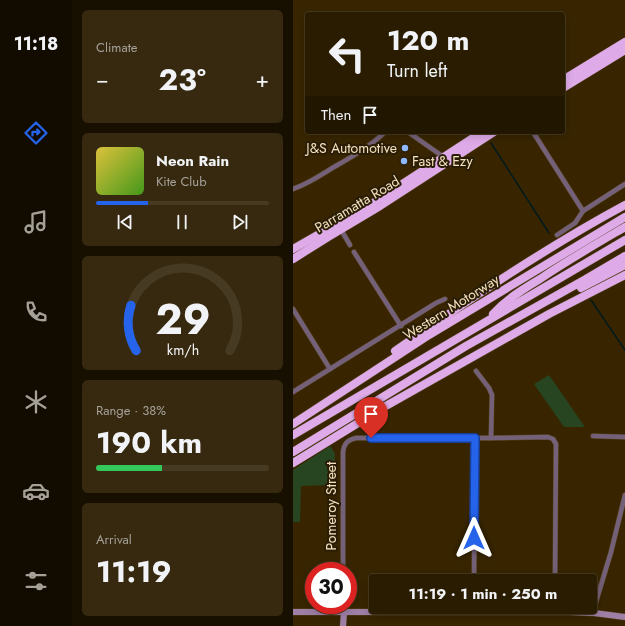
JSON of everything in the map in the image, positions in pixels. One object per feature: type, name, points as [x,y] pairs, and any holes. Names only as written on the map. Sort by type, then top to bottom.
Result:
[{"type":"highway","points":[[565,79],[625,42]]},
{"type":"highway","points":[[565,87],[625,50]]},
{"type":"highway","name":"Parramatta Road","points":[[293,249],[380,206],[446,160],[479,134]]},
{"type":"highway","name":"Parramatta Road","points":[[446,160],[491,134]]},
{"type":"highway","points":[[324,405],[384,359],[461,305],[550,249],[559,239],[625,204]]},
{"type":"highway","name":"Western Motorway","points":[[293,424],[429,335],[559,261],[625,216]]},
{"type":"highway","name":"Parramatta Road","points":[[293,259],[339,227]]},
{"type":"highway","points":[[569,254],[625,227]]},
{"type":"highway","name":"Western Motorway","points":[[293,435],[485,321],[568,275],[625,240]]},
{"type":"highway","points":[[591,287],[625,256]]},
{"type":"highway","points":[[485,321],[504,302],[559,261]]},
{"type":"highway","points":[[293,463],[384,407],[531,324],[625,265]]},
{"type":"highway","points":[[293,452],[466,346],[561,293],[580,293],[591,287],[625,275]]},
{"type":"highway","points":[[591,287],[625,281]]},
{"type":"main road","points":[[293,612],[305,612]]},
{"type":"main road","points":[[357,612],[369,612]]},
{"type":"main road","points":[[597,613],[625,617]]},
{"type":"main road","points":[[343,626],[344,614]]},
{"type":"street","points":[[293,189],[305,185],[370,144],[382,134]]},
{"type":"street","points":[[411,134],[446,160]]},
{"type":"street","points":[[534,134],[583,211]]},
{"type":"street","points":[[559,239],[575,223],[583,211],[625,184]]},
{"type":"street","points":[[339,227],[350,245]]},
{"type":"street","points":[[355,252],[401,326]]},
{"type":"street","points":[[293,392],[436,303],[445,299]]},
{"type":"street","points":[[293,309],[330,370]]},
{"type":"street","points":[[475,371],[489,388],[492,395],[491,438]]},
{"type":"street","points":[[593,436],[625,437]]},
{"type":"street","points":[[474,574],[475,438],[548,437],[553,439],[557,444],[555,574]]},
{"type":"street","name":"Pomeroy Street","points":[[343,562],[343,452],[346,442],[356,438],[475,438]]},
{"type":"street","points":[[597,598],[611,552],[625,495]]},
{"type":"green space","points":[[549,375],[585,427],[564,427],[534,384]]},
{"type":"green space","points":[[330,446],[335,453],[334,485],[301,486],[300,522],[293,522],[293,470]]},
{"type":"waterway","points":[[491,143],[549,233]]},
{"type":"waterway","points":[[591,300],[625,350]]},
{"type":"place","name":"J&S Automotive","points":[[405,148]]},
{"type":"place","name":"Fast & Ezy","points":[[404,161]]},
{"type":"route","points":[[371,438],[475,438],[474,538]]}]
